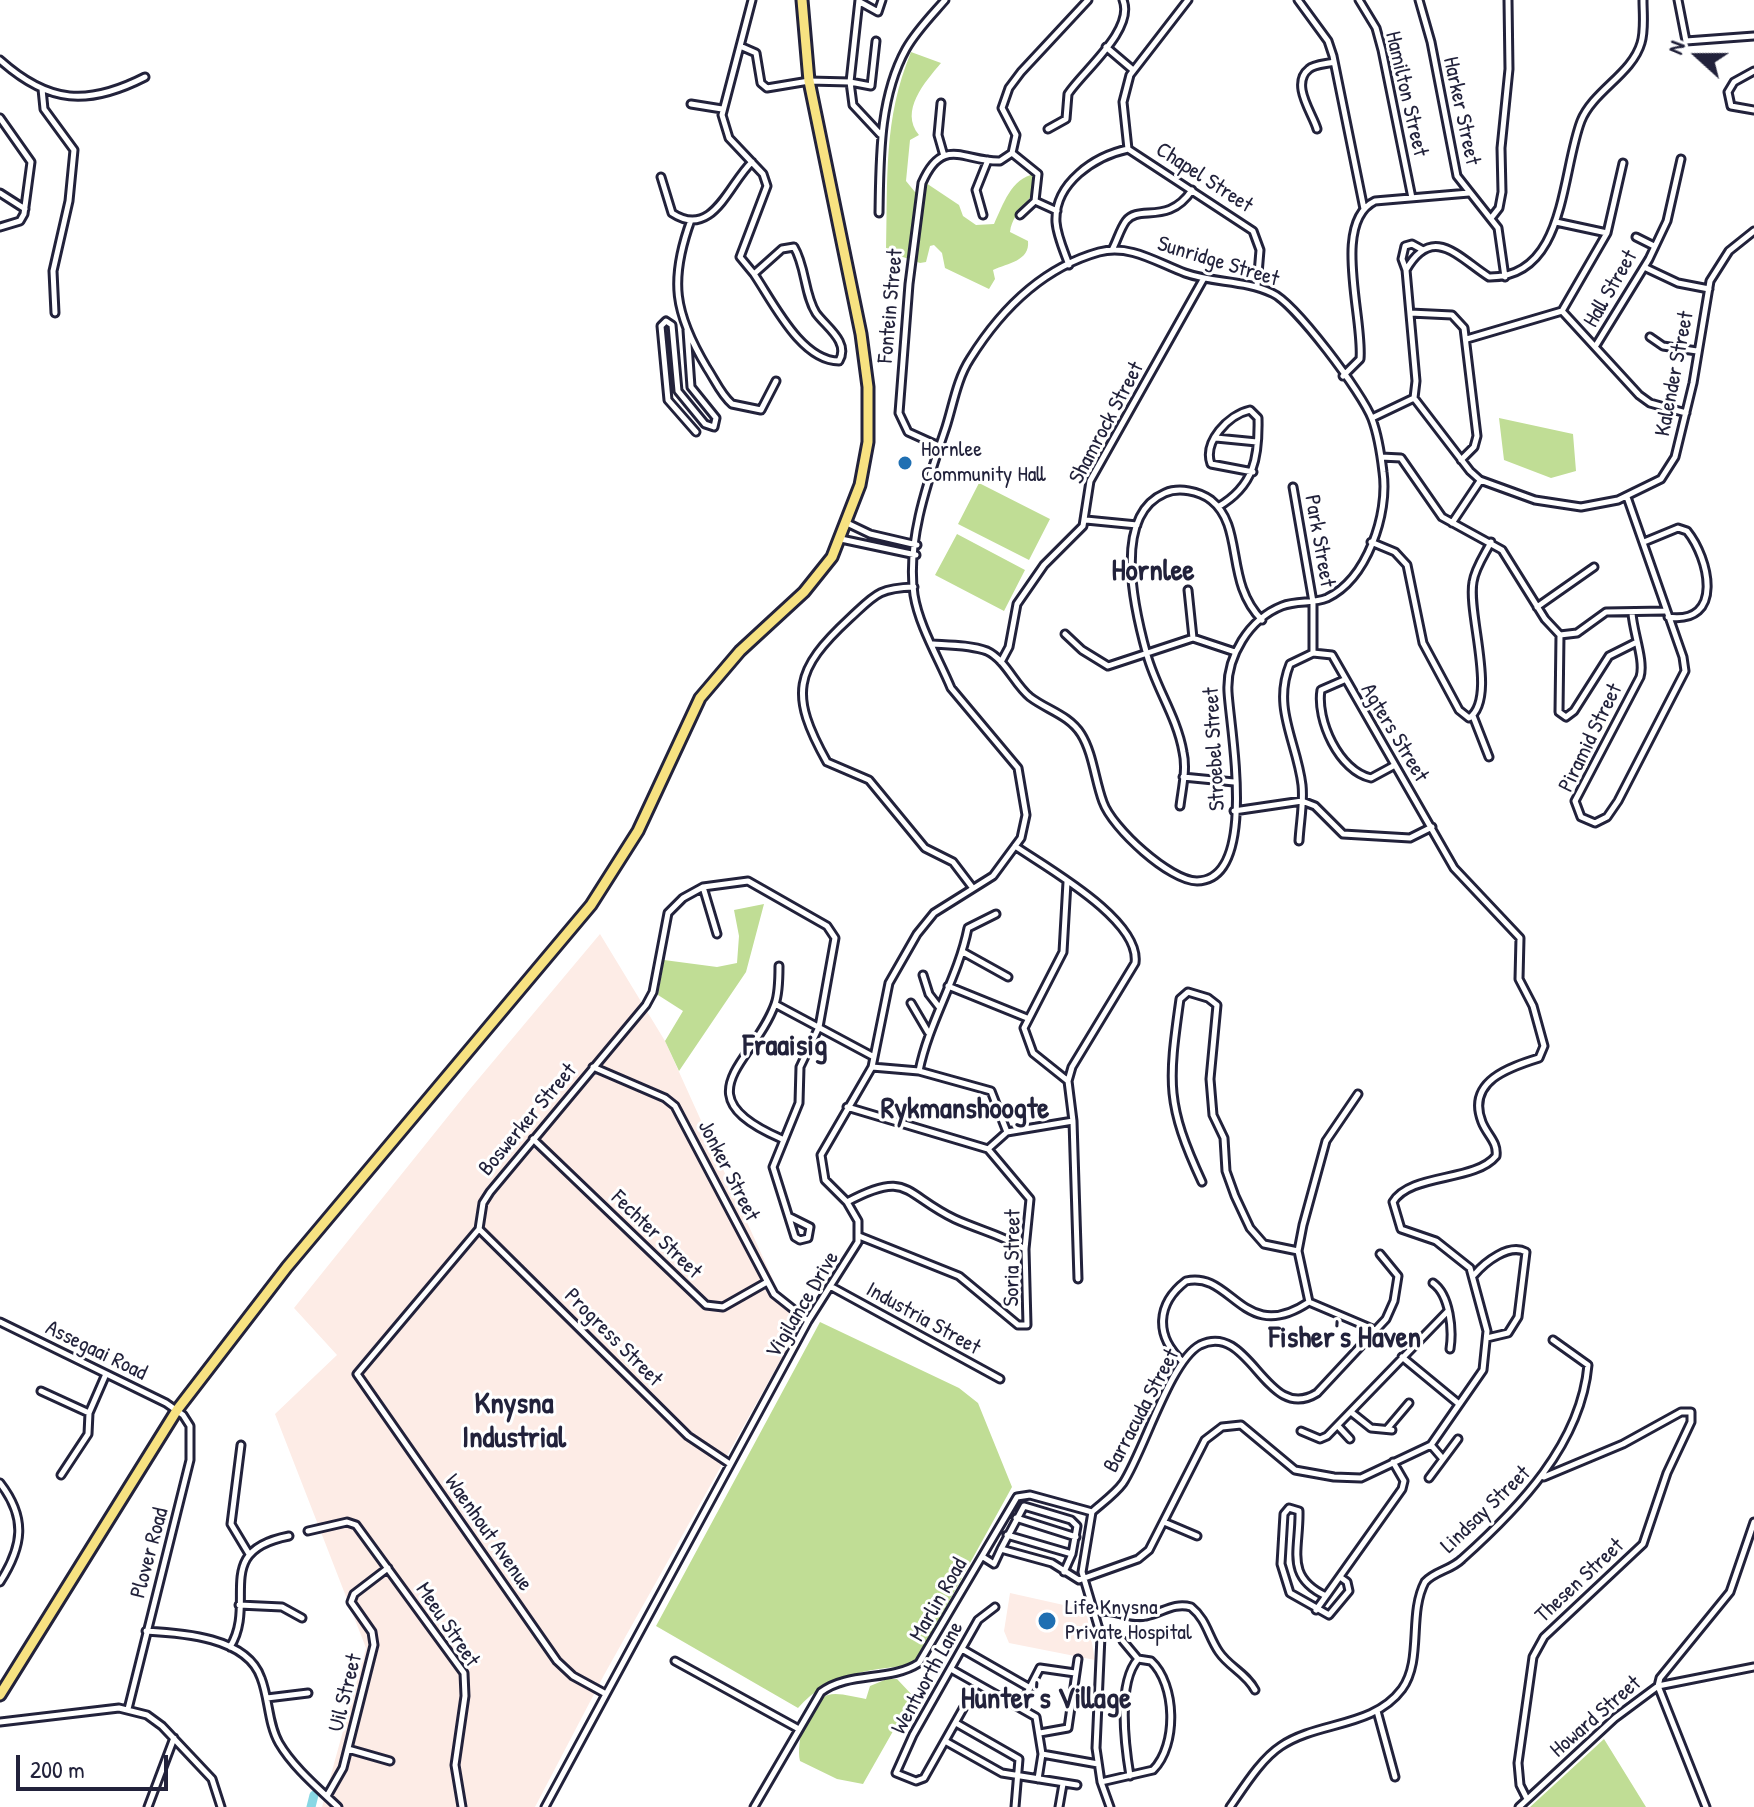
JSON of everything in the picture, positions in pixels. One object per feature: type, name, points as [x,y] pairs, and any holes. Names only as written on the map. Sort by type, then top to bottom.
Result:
[{"type":"highway","points":[[0,1695],[177,1410],[287,1267],[597,897],[638,831],[700,698],[740,651],[819,576],[841,539],[860,485],[868,442],[868,387],[861,334],[809,81],[802,0]]},
{"type":"street","points":[[752,0],[722,109],[729,138],[763,174],[767,186],[740,257],[806,347],[829,360],[839,361],[843,353],[841,344],[813,306],[794,247],[782,249],[754,274]]},
{"type":"street","points":[[880,134],[853,105],[850,82],[859,1],[878,12],[882,0]]},
{"type":"street","points":[[879,213],[880,134],[897,69],[907,46],[945,0]]},
{"type":"street","points":[[941,103],[938,135],[944,156],[966,153],[1000,161],[1012,153],[1016,135],[1002,108],[1009,88],[1088,0]]},
{"type":"street","points":[[1048,129],[1066,119],[1068,94],[1089,73],[1122,23],[1123,0]]},
{"type":"street","points":[[1069,265],[1057,233],[1057,211],[1069,184],[1080,171],[1105,156],[1128,149],[1123,102],[1133,70],[1188,0]]},
{"type":"street","points":[[1298,0],[1328,41],[1365,210]]},
{"type":"street","name":"Hamilton Street","points":[[1359,0],[1379,39],[1412,198]]},
{"type":"street","name":"Harker Street","points":[[1419,0],[1431,42],[1457,176],[1492,217]]},
{"type":"street","points":[[1505,277],[1500,239],[1492,217],[1499,208],[1502,192],[1501,148],[1509,69],[1508,0]]},
{"type":"street","points":[[1406,270],[1423,250],[1438,247],[1450,249],[1489,277],[1505,277],[1522,271],[1530,263],[1556,222],[1581,122],[1587,110],[1640,46],[1644,0]]},
{"type":"street","points":[[1678,0],[1686,41],[1754,36]]},
{"type":"street","points":[[740,46],[756,53],[761,83],[767,88],[809,81],[871,86],[876,41]]},
{"type":"street","points":[[1106,47],[1133,70]]},
{"type":"street","points":[[0,60],[19,77],[42,89],[96,98],[145,77]]},
{"type":"street","points":[[1317,129],[1303,98],[1306,74],[1311,67],[1334,62]]},
{"type":"street","points":[[1754,71],[1734,82],[1728,92],[1731,106],[1754,110]]},
{"type":"street","points":[[42,89],[44,109],[74,150],[69,201],[52,279],[55,313]]},
{"type":"street","points":[[691,104],[722,109]]},
{"type":"street","points":[[0,118],[31,158],[25,209],[20,221],[0,227]]},
{"type":"street","name":"Chapel Street","points":[[1128,149],[1253,231],[1260,250],[1257,287]]},
{"type":"street","points":[[1012,153],[1038,174],[1035,201],[1020,215]]},
{"type":"street","name":"Fontein Street","points":[[939,446],[908,432],[899,413],[909,284],[922,183],[929,169],[944,156]]},
{"type":"street","name":"Hall Street","points":[[1595,347],[1644,267],[1667,221],[1681,159]]},
{"type":"street","points":[[983,215],[976,190],[988,160]]},
{"type":"street","points":[[661,177],[672,213],[691,220],[715,212],[737,177],[752,162]]},
{"type":"street","points":[[1467,339],[1562,311],[1607,233],[1623,163]]},
{"type":"street","points":[[847,523],[870,534],[917,545],[927,486],[971,357],[1024,291],[1069,265],[1112,250],[1132,216],[1169,212],[1192,190]]},
{"type":"street","points":[[0,193],[25,209]]},
{"type":"street","points":[[1343,376],[1360,359],[1350,241],[1365,210],[1375,201],[1470,193]]},
{"type":"street","points":[[1035,201],[1057,211]]},
{"type":"street","points":[[691,220],[678,256],[675,283],[687,330],[689,380],[716,418],[714,427],[705,424],[681,398],[672,325],[669,321],[661,326],[668,400],[696,432]]},
{"type":"street","points":[[1556,222],[1607,233]]},
{"type":"street","name":"Kalender Street","points":[[1414,398],[1480,480],[1557,506],[1581,507],[1627,497],[1653,484],[1670,468],[1686,413],[1709,289],[1718,265],[1754,231]]},
{"type":"street","points":[[1636,237],[1654,246]]},
{"type":"street","points":[[1372,418],[1414,398],[1416,381],[1406,270],[1402,259],[1405,246],[1412,244],[1423,250]]},
{"type":"street","name":"Sunridge Street","points":[[1112,250],[1128,250],[1204,278],[1257,287],[1286,300],[1372,418],[1385,491],[1371,542],[1351,579],[1332,595],[1313,602]]},
{"type":"street","points":[[1644,267],[1678,283],[1709,289]]},
{"type":"street","name":"Shamrock Street","points":[[1001,662],[1009,647],[1017,604],[1044,565],[1086,520],[1084,504],[1090,481],[1204,278]]},
{"type":"street","points":[[1562,311],[1639,395],[1650,403],[1686,413]]},
{"type":"street","points":[[1410,313],[1452,315],[1464,328],[1477,436],[1474,447],[1461,460]]},
{"type":"street","points":[[687,330],[732,404],[761,410],[776,381]]},
{"type":"street","points":[[1650,337],[1663,346],[1697,351]]},
{"type":"street","points":[[1218,507],[1242,489],[1253,472],[1258,418],[1250,410],[1235,415],[1215,437],[1208,451],[1211,464],[1253,472]]},
{"type":"street","points":[[1215,437],[1257,442]]},
{"type":"street","points":[[1381,457],[1401,458],[1434,509],[1452,523],[1502,550],[1537,607],[1560,635],[1559,712],[1566,717],[1574,711],[1609,656],[1635,643]]},
{"type":"street","points":[[1452,523],[1480,480]]},
{"type":"street","name":"Park Street","points":[[1293,487],[1313,602],[1313,653]]},
{"type":"street","points":[[1180,806],[1184,755],[1179,732],[1147,655],[1130,573],[1142,512],[1170,490],[1191,491],[1218,507],[1228,525],[1245,602],[1262,620]]},
{"type":"street","points":[[1627,497],[1666,614]]},
{"type":"street","points":[[1086,520],[1137,525]]},
{"type":"street","points":[[1560,635],[1577,633],[1606,612],[1687,617],[1700,608],[1708,596],[1707,578],[1687,531],[1678,528],[1644,542]]},
{"type":"street","points":[[841,539],[916,555]]},
{"type":"street","points":[[1371,542],[1395,552],[1407,565],[1423,643],[1459,710],[1464,716],[1473,716]]},
{"type":"street","points":[[1473,716],[1481,704],[1481,687],[1473,583],[1491,542]]},
{"type":"street","name":"Vigilance Drive","points":[[545,1807],[808,1321],[854,1252],[859,1236],[858,1221],[847,1202],[830,1187],[820,1164],[825,1146],[872,1067],[885,995],[909,946],[934,913],[1000,869],[1015,846],[1026,815],[1018,768],[958,701],[918,609],[914,587],[917,545]]},
{"type":"street","points":[[1537,607],[1594,567]]},
{"type":"street","points":[[914,587],[878,591],[818,648],[807,668],[804,713],[827,762],[869,780],[925,848],[953,862],[972,887]]},
{"type":"street","points":[[1188,590],[1193,638]]},
{"type":"street","points":[[1065,634],[1082,650],[1108,666],[1193,638],[1235,652],[1262,620],[1285,605],[1313,602]]},
{"type":"street","name":"Piramid Street","points":[[1632,613],[1642,669],[1640,677],[1575,801],[1576,811],[1592,822],[1600,822],[1611,812],[1682,680],[1683,657],[1666,614]]},
{"type":"street","name":"Stroebel Street","points":[[933,644],[982,649],[1001,662],[1031,697],[1076,727],[1084,741],[1107,812],[1138,846],[1174,874],[1195,881],[1205,879],[1226,863],[1235,833],[1235,752],[1228,675],[1235,652]]},
{"type":"street","points":[[1299,841],[1302,787],[1287,733],[1282,692],[1290,664],[1313,653]]},
{"type":"street","name":"Agters Street","points":[[1313,653],[1332,655],[1463,879],[1520,938],[1519,979],[1533,1006],[1544,1046],[1539,1058],[1508,1067],[1492,1078],[1482,1092],[1479,1101],[1481,1121],[1497,1151],[1492,1161],[1481,1167],[1409,1188],[1393,1202],[1401,1229],[1425,1235],[1451,1250],[1474,1275]]},
{"type":"street","points":[[1344,680],[1321,690],[1326,729],[1352,770],[1359,775],[1371,778],[1395,765]]},
{"type":"street","points":[[1473,716],[1489,757]]},
{"type":"street","points":[[1183,777],[1234,782]]},
{"type":"street","points":[[1234,811],[1302,801],[1315,806],[1343,834],[1410,838],[1432,827]]},
{"type":"street","points":[[1015,846],[1067,882],[1123,928],[1136,957],[1068,1081],[1073,1121],[1078,1279]]},
{"type":"street","points":[[717,934],[703,887],[748,881],[833,931],[830,980],[819,1027],[802,1061],[799,1103],[773,1167],[795,1237],[800,1240],[808,1238],[810,1227],[790,1217]]},
{"type":"street","points":[[1067,882],[1063,952],[1024,1028],[1028,1046],[1068,1081]]},
{"type":"street","name":"Boswerker Street","points":[[357,1374],[479,1229],[485,1198],[646,1005],[653,992],[668,913],[683,898],[703,887]]},
{"type":"street","points":[[919,1071],[929,1033],[963,952],[969,926],[996,914]]},
{"type":"street","points":[[963,952],[1008,977]]},
{"type":"street","points":[[779,966],[775,1004],[736,1068],[731,1086],[735,1104],[746,1123],[782,1139]]},
{"type":"street","points":[[923,975],[929,994],[939,1007]]},
{"type":"street","points":[[948,986],[1027,1018]]},
{"type":"street","points":[[1202,1182],[1179,1133],[1170,1087],[1180,999],[1188,992],[1208,998],[1217,1005],[1210,1089],[1213,1115],[1224,1138],[1226,1171],[1254,1235],[1270,1247],[1298,1251]]},
{"type":"street","points":[[911,1003],[929,1033]]},
{"type":"street","points":[[775,1004],[874,1057]]},
{"type":"street","name":"Jonker Street","points":[[593,1067],[665,1098],[675,1106],[767,1282],[782,1304],[808,1321]]},
{"type":"street","points":[[872,1067],[919,1071],[991,1091],[1007,1132]]},
{"type":"street","points":[[1309,1302],[1298,1251],[1323,1150],[1358,1094]]},
{"type":"street","points":[[847,1107],[988,1149],[1007,1132],[1073,1121]]},
{"type":"street","name":"Fechter Street","points":[[533,1139],[706,1305],[723,1307],[767,1282]]},
{"type":"street","name":"Soria Street","points":[[859,1236],[959,1276],[1018,1325],[1028,1322],[1025,1249],[1030,1199],[988,1149]]},
{"type":"street","points":[[847,1202],[877,1187],[898,1185],[954,1218],[988,1229],[1025,1249]]},
{"type":"street","name":"Progress Street","points":[[479,1229],[688,1436],[730,1464]]},
{"type":"street","points":[[1001,1549],[1052,1563],[1071,1579],[1083,1580],[1144,1555],[1164,1522],[1200,1448],[1208,1435],[1222,1427],[1246,1427],[1298,1472],[1344,1478],[1361,1478],[1431,1445],[1483,1370],[1487,1338],[1474,1275],[1494,1257],[1515,1249],[1526,1252],[1516,1321],[1508,1333],[1487,1338]]},
{"type":"street","name":"Barracuda Street","points":[[1092,1512],[1122,1484],[1182,1361],[1202,1344],[1227,1342],[1279,1394],[1306,1398],[1317,1393],[1391,1312],[1398,1284],[1393,1266],[1380,1254]]},
{"type":"street","points":[[1182,1361],[1165,1341],[1161,1322],[1172,1295],[1186,1281],[1208,1283],[1238,1304],[1264,1315],[1286,1315],[1309,1302]]},
{"type":"street","points":[[1433,1283],[1442,1291],[1450,1349]]},
{"type":"street","name":"Industria Street","points":[[830,1286],[1000,1379]]},
{"type":"street","points":[[1309,1302],[1375,1330]]},
{"type":"street","points":[[1301,1431],[1324,1439],[1447,1312]]},
{"type":"street","name":"Assegaai Road","points":[[0,1322],[177,1410]]},
{"type":"street","name":"Lindsay Street","points":[[1230,1807],[1279,1747],[1377,1711],[1400,1691],[1408,1676],[1414,1618],[1425,1582],[1462,1560],[1543,1477],[1566,1435],[1588,1368],[1584,1359],[1553,1340]]},
{"type":"street","points":[[1402,1357],[1459,1404]]},
{"type":"street","points":[[61,1475],[88,1434],[89,1413],[106,1374]]},
{"type":"street","name":"Waenhout Avenue","points":[[357,1374],[557,1661],[573,1676],[606,1694]]},
{"type":"street","points":[[41,1391],[89,1413]]},
{"type":"street","points":[[1351,1412],[1371,1428],[1390,1429],[1409,1403]]},
{"type":"street","name":"Plover Road","points":[[128,1709],[190,1460],[190,1426],[177,1410]]},
{"type":"street","name":"Thesen Street","points":[[1527,1799],[1520,1785],[1518,1763],[1533,1657],[1544,1637],[1643,1544],[1667,1473],[1689,1426],[1691,1412],[1681,1412],[1623,1444],[1543,1477]]},
{"type":"street","points":[[1338,1426],[1350,1439]]},
{"type":"street","points":[[1429,1478],[1458,1439]]},
{"type":"street","points":[[241,1445],[231,1524],[249,1554]]},
{"type":"street","points":[[1431,1445],[1443,1459]]},
{"type":"street","points":[[1316,1610],[1403,1487],[1404,1481],[1393,1462]]},
{"type":"street","points":[[0,1483],[17,1509],[20,1525],[11,1563],[0,1582]]},
{"type":"street","name":"Marlin Road","points":[[754,1807],[797,1728],[814,1701],[828,1687],[901,1671],[919,1663],[1008,1510],[1022,1496],[1092,1512]]},
{"type":"street","points":[[983,1557],[994,1564],[1022,1507],[1030,1507],[1071,1520],[1077,1526],[1072,1554],[1064,1572]]},
{"type":"street","points":[[1326,1596],[1300,1578],[1299,1511],[1289,1508],[1282,1520],[1281,1569],[1290,1593],[1329,1615],[1345,1598],[1349,1586],[1340,1577]]},
{"type":"street","points":[[1092,1512],[1083,1552],[1083,1580],[1094,1613],[1102,1656],[1096,1702],[1098,1764],[1110,1807]]},
{"type":"street","points":[[1016,1518],[1076,1537]]},
{"type":"street","name":"Meeu Street","points":[[308,1531],[347,1522],[356,1525],[464,1673],[465,1696],[455,1765],[462,1807]]},
{"type":"street","points":[[1164,1522],[1197,1536]]},
{"type":"street","name":"Howard Street","points":[[1519,1807],[1631,1704],[1658,1686],[1660,1678],[1730,1592],[1754,1522]]},
{"type":"street","points":[[1007,1535],[1072,1554]]},
{"type":"street","points":[[230,1647],[238,1632],[240,1571],[249,1554],[267,1542],[289,1536]]},
{"type":"street","name":"Uil Street","points":[[327,1796],[340,1776],[374,1645],[372,1632],[351,1602],[354,1594],[388,1568]]},
{"type":"street","points":[[239,1605],[282,1607],[302,1618]]},
{"type":"street","points":[[1094,1613],[1110,1609],[1145,1617],[1179,1605],[1191,1607],[1207,1625],[1219,1651],[1245,1674],[1255,1690]]},
{"type":"street","name":"Wentworth Lane","points":[[945,1741],[924,1778],[916,1781],[895,1770],[981,1615],[995,1607]]},
{"type":"street","points":[[146,1631],[206,1637],[230,1647],[258,1670],[277,1742],[338,1807]]},
{"type":"street","points":[[1101,1782],[1157,1766],[1170,1725],[1170,1706],[1160,1671],[1151,1661],[1138,1659],[1123,1641]]},
{"type":"street","points":[[962,1649],[1030,1688]]},
{"type":"street","points":[[1040,1733],[1068,1728],[1078,1659]]},
{"type":"street","points":[[1130,1776],[1125,1698],[1132,1667],[1138,1659]]},
{"type":"street","points":[[675,1661],[797,1728]]},
{"type":"street","points":[[1020,1707],[1042,1667],[1075,1673]]},
{"type":"street","points":[[1706,1807],[1658,1686],[1754,1667]]},
{"type":"street","points":[[951,1669],[1036,1717],[1042,1754],[1038,1779]]},
{"type":"street","points":[[977,1684],[945,1741],[999,1772],[1077,1785]]},
{"type":"street","points":[[267,1698],[308,1693]]},
{"type":"street","points":[[0,1722],[128,1709],[153,1719],[174,1738],[212,1779],[221,1807]]},
{"type":"street","points":[[1377,1711],[1395,1777]]},
{"type":"street","points":[[956,1723],[1015,1756],[1020,1762],[1015,1807]]},
{"type":"street","points":[[148,1807],[174,1738]]},
{"type":"street","points":[[348,1749],[390,1761]]},
{"type":"street","points":[[1042,1754],[1098,1764]]},
{"type":"street","points":[[1059,1807],[1063,1784]]},
{"type":"shaded area","points":[[600,934],[665,1041],[780,1295],[807,1313],[604,1675],[535,1807],[322,1807],[366,1648],[275,1414],[337,1355],[294,1308],[470,1089]]},
{"type":"shaded area","name":"Life Knysna Private Hospital","points":[[1010,1593],[1086,1610],[1095,1660],[1009,1643],[1004,1631]]},
{"type":"green space","points":[[911,52],[941,63],[916,97],[913,107],[914,126],[919,135],[910,140],[906,181],[915,192],[922,192],[926,183],[959,205],[963,216],[976,225],[994,224],[1014,187],[1035,174],[1034,191],[1016,216],[1010,232],[1028,241],[1028,248],[1022,257],[993,270],[995,279],[989,289],[945,268],[942,253],[934,245],[930,246],[926,262],[920,263],[886,251],[891,126]]},
{"type":"green space","points":[[1499,418],[1573,434],[1576,471],[1551,478],[1504,460]]},
{"type":"green space","points":[[979,483],[1050,519],[1029,560],[958,524]]},
{"type":"green space","points":[[957,534],[1025,570],[1004,611],[935,575]]},
{"type":"green space","points":[[764,904],[746,972],[679,1071],[665,1041],[683,1011],[658,995],[664,960],[717,967],[737,963],[739,936],[734,910]]},
{"type":"green space","points":[[820,1322],[959,1388],[978,1403],[1012,1487],[917,1659],[910,1665],[864,1672],[835,1681],[798,1708],[656,1626]]},
{"type":"green space","points":[[887,1679],[897,1679],[913,1696],[863,1784],[837,1779],[800,1761],[804,1723],[820,1699],[836,1694],[866,1699],[870,1686]]},
{"type":"green space","points":[[1604,1739],[1646,1807],[1530,1807]]},
{"type":"waterway","points":[[311,1807],[314,1795]]},
{"type":"place","name":"Hornlee Community Hall","points":[[905,463]]},
{"type":"place","name":"Life Knysna Private Hospital","points":[[1047,1621]]},
{"type":"district","name":"Hornlee","points":[[1153,572]]},
{"type":"district","name":"Fraaisig","points":[[785,1047]]},
{"type":"district","name":"Rykmanshoogte","points":[[965,1110]]},
{"type":"district","name":"Fisher's Haven","points":[[1345,1339]]},
{"type":"district","name":"Knysna Industrial","points":[[514,1422]]},
{"type":"district","name":"Hunter's Village","points":[[1046,1700]]}]
